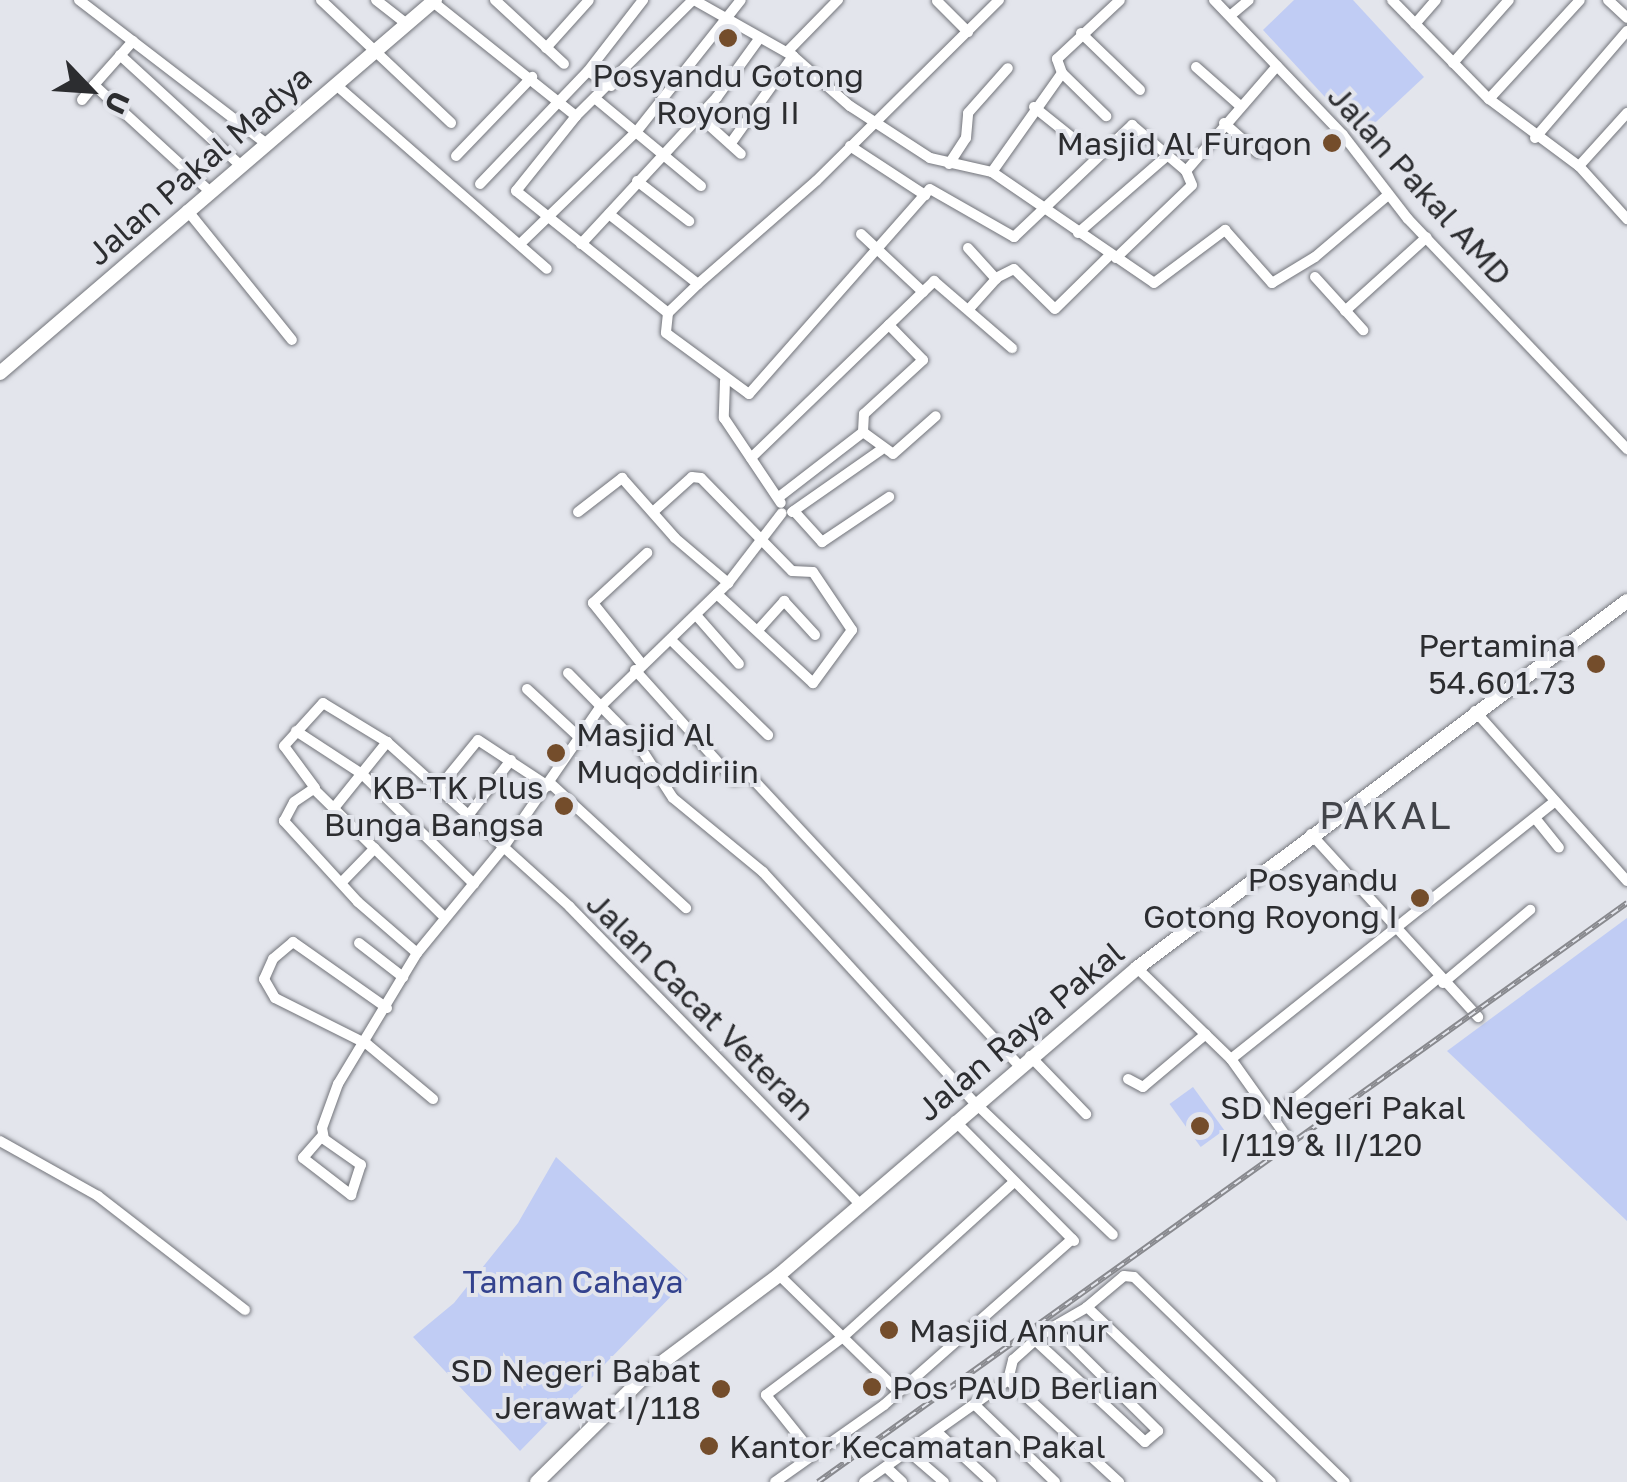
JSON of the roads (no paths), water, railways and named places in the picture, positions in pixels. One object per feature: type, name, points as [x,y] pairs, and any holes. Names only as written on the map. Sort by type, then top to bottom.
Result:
[{"type":"main road","name":"Jalan Pakal Madya","points":[[0,374],[208,190],[434,1]]},
{"type":"main road","name":"Jalan Raya Pakal","points":[[536,1482],[648,1373],[779,1275],[851,1194],[955,1121],[971,1098],[1024,1061],[1310,834],[1627,601]]},
{"type":"street","points":[[79,0],[264,142]]},
{"type":"street","points":[[321,0],[451,124]]},
{"type":"street","points":[[376,0],[405,24]]},
{"type":"street","points":[[496,0],[564,64]]},
{"type":"street","points":[[546,48],[588,0]]},
{"type":"street","points":[[480,184],[556,99],[588,71],[643,0]]},
{"type":"street","points":[[668,313],[546,217],[518,188],[576,116],[598,100],[694,0],[790,54],[872,118],[948,164],[992,172],[1038,208],[1078,232],[1107,261],[1159,283],[1225,230],[1272,283],[1316,257],[1388,196]]},
{"type":"street","points":[[520,244],[637,131],[742,0]]},
{"type":"street","points":[[731,143],[790,54],[838,0]]},
{"type":"street","points":[[971,306],[996,278],[1014,269],[1055,309],[1192,184],[1186,170],[1142,128],[1132,125],[1038,208],[1012,238],[936,188],[925,195],[750,394],[725,382],[666,333],[668,313],[850,146],[872,118],[999,0]]},
{"type":"street","points":[[1106,116],[1062,73],[1057,60],[1120,0]]},
{"type":"street","name":"Jalan Pakal AMD","points":[[1214,0],[1343,134],[1388,196],[1627,449]]},
{"type":"street","points":[[1231,16],[1249,0]]},
{"type":"street","points":[[1392,0],[1489,99],[1535,138],[1578,166],[1627,219]]},
{"type":"street","points":[[1414,24],[1436,0]]},
{"type":"street","points":[[1453,63],[1509,0]]},
{"type":"street","points":[[1489,99],[1580,0]]},
{"type":"street","points":[[1608,0],[1627,18]]},
{"type":"street","points":[[434,1],[576,116]]},
{"type":"street","points":[[937,1],[968,32]]},
{"type":"street","points":[[1535,138],[1627,32]]},
{"type":"street","points":[[1081,33],[1140,90]]},
{"type":"street","points":[[581,244],[664,150],[700,116],[760,39]]},
{"type":"street","points":[[82,100],[133,41]]},
{"type":"street","points":[[120,56],[239,164]]},
{"type":"street","points":[[1186,170],[1238,104],[1276,66]]},
{"type":"street","points":[[1196,67],[1238,104]]},
{"type":"street","points":[[948,164],[966,138],[968,112],[1008,68]]},
{"type":"street","points":[[588,71],[611,86]]},
{"type":"street","points":[[992,172],[1034,107],[1062,73]]},
{"type":"street","points":[[456,156],[532,77]]},
{"type":"street","points":[[335,84],[547,269]]},
{"type":"street","points":[[94,85],[208,190]]},
{"type":"street","points":[[598,100],[664,150],[702,186]]},
{"type":"street","points":[[1034,107],[1079,144]]},
{"type":"street","points":[[1578,166],[1627,114]]},
{"type":"street","points":[[700,116],[740,154]]},
{"type":"street","points":[[1224,123],[1258,153]]},
{"type":"street","points":[[850,146],[925,195]]},
{"type":"street","points":[[1078,232],[1168,155]]},
{"type":"street","points":[[637,181],[689,221]]},
{"type":"street","points":[[187,210],[292,340]]},
{"type":"street","points":[[608,214],[698,284]]},
{"type":"street","points":[[861,234],[923,292]]},
{"type":"street","points":[[1346,311],[1427,237]]},
{"type":"street","points":[[968,248],[996,278]]},
{"type":"street","points":[[1315,278],[1363,330]]},
{"type":"street","points":[[752,458],[935,280],[971,306],[1012,348]]},
{"type":"street","points":[[779,497],[862,432],[864,414],[923,360],[889,325]]},
{"type":"street","points":[[725,382],[724,418],[779,497],[782,514]]},
{"type":"street","points":[[322,1136],[361,1165],[351,1195],[304,1158],[322,1136],[335,1091],[442,915],[503,848],[601,706],[728,583],[782,514],[794,512],[881,450],[899,451],[936,416]]},
{"type":"street","points":[[862,432],[881,450]]},
{"type":"street","points":[[653,512],[698,477],[792,571],[811,570],[852,623],[812,682],[717,594]]},
{"type":"street","points":[[578,512],[619,478],[728,583]]},
{"type":"street","points":[[794,512],[822,542],[890,497]]},
{"type":"street","points":[[648,554],[593,603],[638,666],[734,780],[750,776],[1024,1061],[1086,1114]]},
{"type":"street","points":[[759,629],[784,601],[815,635]]},
{"type":"street","points":[[696,615],[739,664]]},
{"type":"street","points":[[670,640],[768,736]]},
{"type":"street","points":[[568,673],[638,744],[673,798],[762,872],[971,1098],[1113,1235]]},
{"type":"street","points":[[527,689],[581,739]]},
{"type":"street","name":"Jalan Cacat Veteran","points":[[296,730],[326,703],[387,742],[582,919],[851,1194]]},
{"type":"street","points":[[1475,712],[1627,881]]},
{"type":"street","points":[[442,915],[314,790],[283,750],[296,730],[362,774],[474,884]]},
{"type":"street","points":[[438,789],[476,740],[549,784],[686,908]]},
{"type":"street","points":[[334,808],[387,742]]},
{"type":"street","points":[[467,816],[511,760]]},
{"type":"street","points":[[314,790],[294,802],[284,821],[417,954]]},
{"type":"street","points":[[1231,1059],[1555,801]]},
{"type":"street","points":[[1535,818],[1559,848]]},
{"type":"street","points":[[1310,834],[1478,1018]]},
{"type":"street","points":[[342,882],[375,848]]},
{"type":"street","points":[[1273,1117],[1530,910]]},
{"type":"street","points":[[387,1008],[293,942],[273,958],[264,979],[275,998],[366,1044],[432,1099]]},
{"type":"street","points":[[360,943],[403,978]]},
{"type":"street","points":[[1137,968],[1231,1059],[1286,1136]]},
{"type":"street","points":[[1128,1080],[1143,1087],[1206,1034]]},
{"type":"street","points":[[775,1482],[840,1438],[1074,1241],[955,1121]]},
{"type":"street","points":[[0,1141],[98,1196],[246,1310]]},
{"type":"street","points":[[814,1455],[764,1397],[842,1337],[1014,1182]]},
{"type":"street","points":[[779,1275],[898,1391]]},
{"type":"street","points":[[864,1482],[1008,1380],[1013,1360],[1035,1340],[1087,1307],[1124,1276],[1134,1278],[1344,1482]]},
{"type":"street","points":[[1087,1307],[1271,1482]]},
{"type":"street","points":[[1035,1340],[1147,1442],[1158,1426],[1053,1327]]},
{"type":"street","points":[[1008,1380],[1117,1482]]},
{"type":"street","points":[[975,1405],[1055,1482]]},
{"type":"street","points":[[937,1432],[991,1482]]},
{"type":"street","points":[[909,1452],[937,1480]]},
{"type":"street","points":[[886,1467],[902,1482]]},
{"type":"railway","points":[[818,1482],[1627,903]]},
{"type":"place","name":"Posyandu Gotong Royong II","points":[[728,38]]},
{"type":"place","name":"Masjid Al Furqon","points":[[1332,143]]},
{"type":"place","name":"Pertamina 54.601.73","points":[[1596,664]]},
{"type":"place","name":"Masjid Al Muqoddiriin","points":[[556,753]]},
{"type":"place","name":"KB-TK Plus Bunga Bangsa","points":[[564,806]]},
{"type":"place","name":"Posyandu Gotong Royong I","points":[[1420,898]]},
{"type":"place","name":"SD Negeri Pakal I/119 & II/120","points":[[1200,1126]]},
{"type":"place","name":"Masjid Annur","points":[[889,1330]]},
{"type":"place","name":"Pos PAUD Berlian","points":[[872,1387]]},
{"type":"place","name":"SD Negeri Babat Jerawat I/118","points":[[721,1389]]},
{"type":"place","name":"Kantor Kecamatan Pakal","points":[[709,1446]]},
{"type":"district","name":"PAKAL","points":[[1386,815]]},
{"type":"park label","name":"Taman Cahaya","points":[[573,1281]]}]
